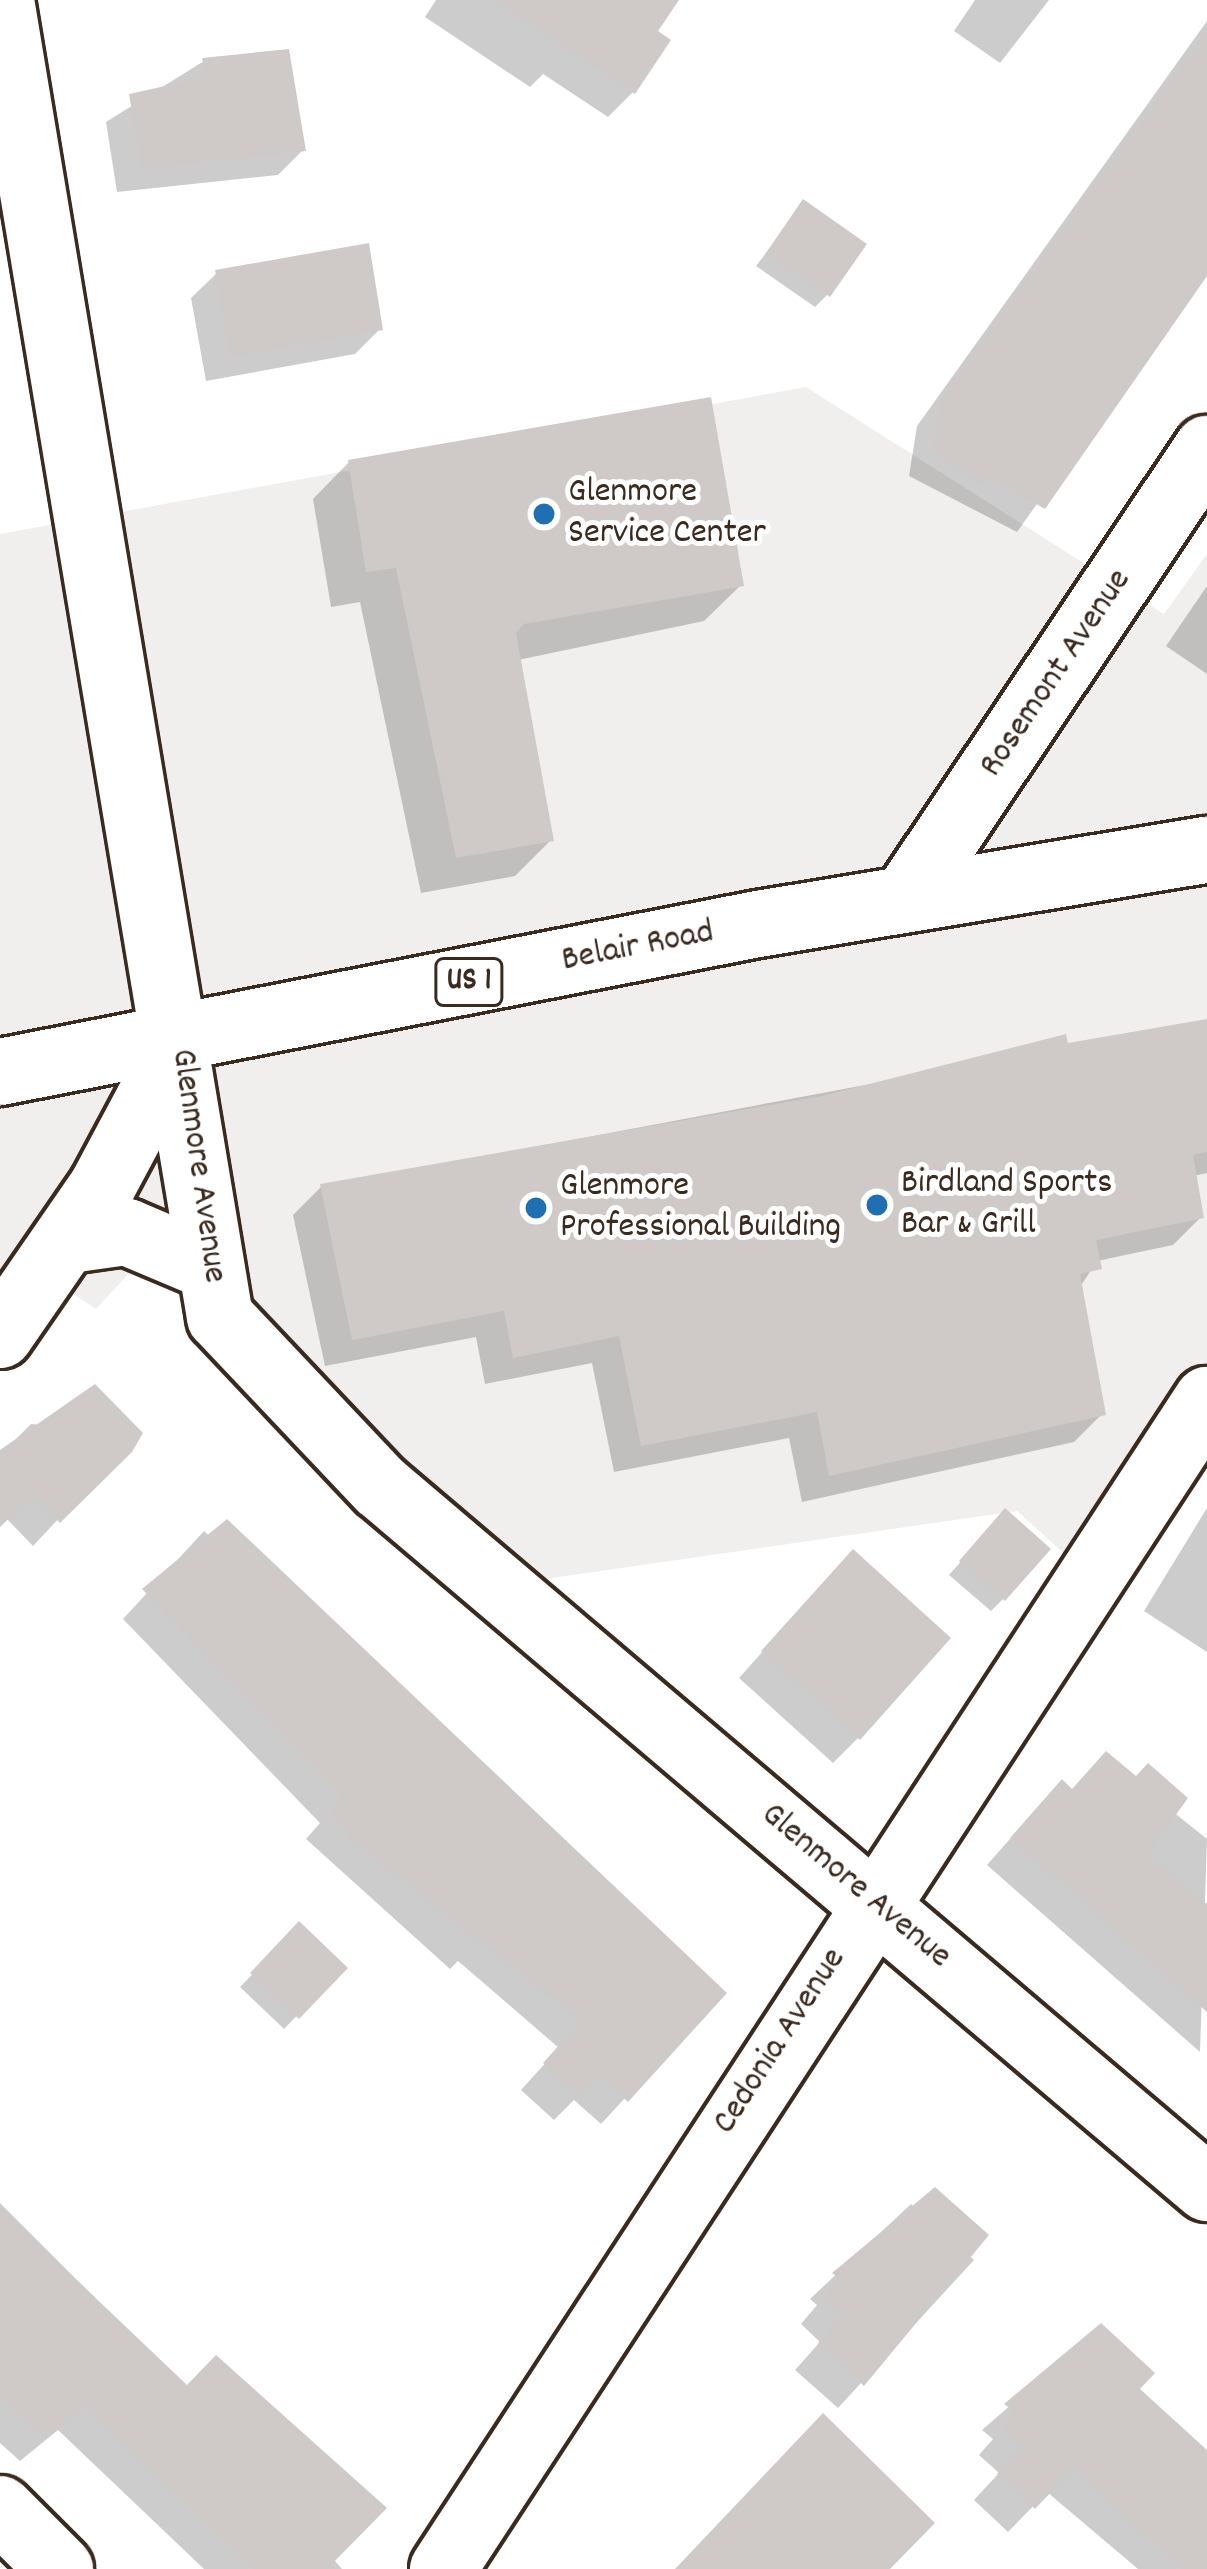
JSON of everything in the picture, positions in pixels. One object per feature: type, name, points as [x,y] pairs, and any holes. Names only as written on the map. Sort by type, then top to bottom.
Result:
[{"type":"street","name":"Glenmore Avenue","points":[[1,0],[180,1041],[205,1265],[220,1317],[305,1415],[570,1653],[872,1899],[1207,2188]]},
{"type":"street","name":"Rosemont Avenue","points":[[906,898],[1207,449]]},
{"type":"street","name":"Belair Road","points":[[0,1072],[906,898],[1207,850]]},
{"type":"street","points":[[0,1335],[69,1240],[180,1041]]},
{"type":"street","points":[[69,1240],[127,1232],[205,1265]]},
{"type":"street","name":"Cedonia Avenue","points":[[443,2569],[872,1899],[1207,1400]]},
{"type":"street","points":[[0,2509],[59,2569]]},
{"type":"shaded area","points":[[806,387],[1164,614],[1207,554],[1207,1458],[1109,1594],[1017,1511],[454,1592],[198,1348],[158,1242],[96,1309],[34,1268],[0,1302],[0,534]]},
{"type":"building","points":[[493,0],[679,0],[658,31],[671,40],[635,94]]},
{"type":"building","points":[[1207,30],[1207,276],[1045,509],[988,477],[983,486],[933,451],[941,398]]},
{"type":"building","points":[[289,49],[306,151],[142,169],[129,94],[206,77],[202,58]]},
{"type":"building","points":[[803,199],[867,244],[830,297],[766,253]]},
{"type":"building","points":[[369,243],[383,330],[230,357],[215,270]]},
{"type":"building","name":"Glenmore Service Center","points":[[711,397],[744,586],[524,624],[516,633],[554,841],[456,858],[396,568],[366,572],[348,460]]},
{"type":"building","points":[[1207,1019],[1207,1152],[1193,1155],[1204,1218],[1096,1240],[1102,1269],[1080,1274],[1106,1415],[829,1476],[817,1412],[641,1446],[619,1336],[513,1358],[504,1311],[352,1340],[320,1184],[822,1096],[1066,1034],[1068,1043]]},
{"type":"building","points":[[95,1384],[143,1433],[132,1452],[60,1523],[33,1496],[0,1527],[0,1450]]},
{"type":"building","points":[[1005,1508],[1051,1549],[1005,1601],[959,1561]]},
{"type":"building","points":[[227,1519],[727,1993],[628,2102],[600,2076],[581,2097],[543,2063],[581,2021],[352,1840],[329,1812],[343,1796],[142,1589]]},
{"type":"building","points":[[853,1549],[951,1638],[860,1740],[761,1651]]},
{"type":"building","points":[[1106,1751],[1136,1776],[1148,1763],[1188,1798],[1147,1855],[1207,1904],[1207,2012],[1010,1838],[1062,1779],[1072,1789]]},
{"type":"building","points":[[299,1921],[348,1968],[299,2019],[250,1973]]},
{"type":"building","points":[[935,2187],[989,2235],[864,2386],[818,2343],[842,2316],[823,2297],[840,2279],[832,2273]]},
{"type":"building","points":[[0,2207],[187,2385],[216,2355],[387,2508],[327,2569],[254,2569],[85,2407],[46,2438],[0,2396]]},
{"type":"building","points":[[1101,2323],[1155,2373],[1140,2389],[1207,2450],[1207,2569],[1183,2569],[1073,2469],[1035,2509],[997,2474],[1021,2446],[1001,2428],[1015,2412],[1004,2404]]},
{"type":"building","points":[[823,2413],[935,2523],[890,2569],[675,2569]]},
{"type":"place","name":"Glenmore Service Center","points":[[544,514]]},
{"type":"place","name":"Birdland Sports Bar & Grill","points":[[877,1205]]},
{"type":"place","name":"Glenmore Professional Building","points":[[536,1208]]}]
